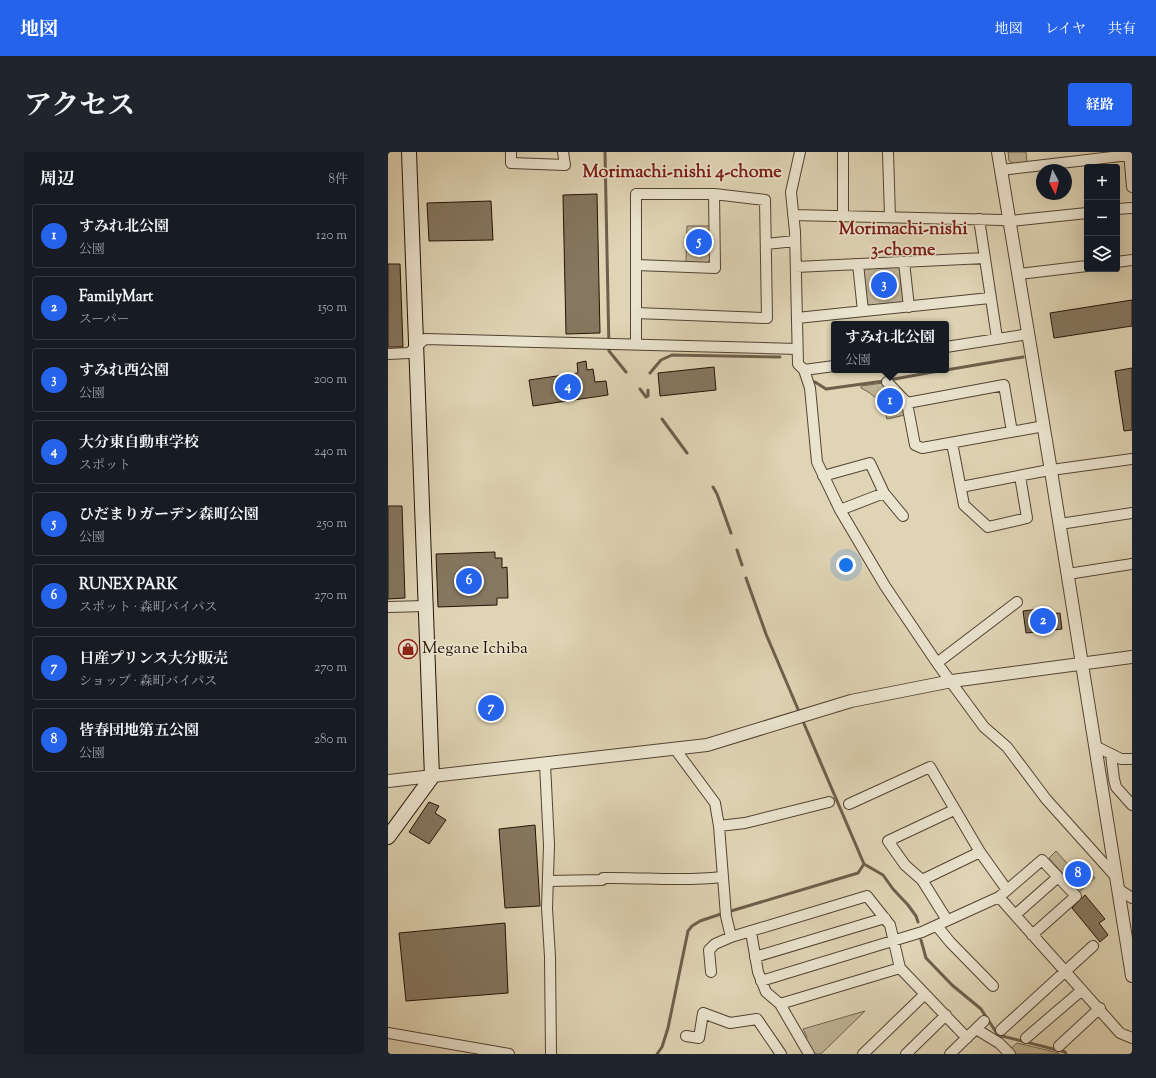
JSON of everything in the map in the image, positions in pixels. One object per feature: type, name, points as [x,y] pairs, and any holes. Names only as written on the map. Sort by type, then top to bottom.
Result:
[{"type":"main road","points":[[388,837],[432,777],[409,152]]},
{"type":"street","points":[[511,152],[511,163],[565,165],[563,152]]},
{"type":"street","points":[[800,152],[791,192],[796,267],[797,349],[798,364],[804,370],[810,388],[817,462],[840,510],[885,586],[937,663],[952,681],[984,727],[1007,747],[1046,799],[1117,883],[1132,898]]},
{"type":"street","points":[[843,152],[843,216]]},
{"type":"street","points":[[888,152],[890,217]]},
{"type":"street","points":[[998,152],[1052,471],[1132,976]]},
{"type":"street","points":[[1001,170],[1130,159],[1132,187]]},
{"type":"street","points":[[636,313],[767,318],[765,200],[714,194],[636,194],[636,313],[636,345]]},
{"type":"street","points":[[636,265],[715,268],[714,194]]},
{"type":"street","points":[[1120,209],[1132,208]]},
{"type":"street","points":[[793,215],[1010,221],[1084,213]]},
{"type":"street","points":[[978,219],[997,338]]},
{"type":"street","points":[[766,244],[795,241]]},
{"type":"street","points":[[796,267],[985,258]]},
{"type":"street","points":[[1120,262],[1132,260]]},
{"type":"street","points":[[904,262],[909,307]]},
{"type":"street","points":[[858,264],[863,312]]},
{"type":"street","points":[[1019,274],[1084,266]]},
{"type":"street","points":[[797,318],[990,298]]},
{"type":"street","points":[[949,346],[1029,334]]},
{"type":"street","points":[[388,354],[409,353],[425,339],[797,349]]},
{"type":"street","points":[[804,370],[831,366]]},
{"type":"street","points":[[887,382],[907,403],[915,445],[922,448],[1044,426]]},
{"type":"street","points":[[907,403],[1004,385],[1012,432]]},
{"type":"street","points":[[952,443],[964,505],[988,527],[1027,518],[1020,476]]},
{"type":"street","points":[[960,487],[1020,476],[1132,459]]},
{"type":"street","points":[[824,476],[870,463],[884,493],[903,516]]},
{"type":"street","points":[[840,510],[884,493]]},
{"type":"street","points":[[1060,524],[1132,514]]},
{"type":"street","points":[[1068,574],[1132,564]]},
{"type":"street","points":[[937,663],[1017,602]]},
{"type":"street","points":[[388,607],[426,606]]},
{"type":"street","points":[[388,781],[707,745],[851,701],[952,681],[1132,657]]},
{"type":"street","points":[[1095,746],[1121,759],[1132,760]]},
{"type":"street","points":[[675,749],[715,803],[719,826],[726,912],[731,937]]},
{"type":"street","points":[[1111,755],[1116,787],[1132,805]]},
{"type":"street","points":[[545,764],[549,845],[547,908],[550,957],[551,1054]]},
{"type":"street","points":[[849,804],[930,767],[980,852],[1008,890]]},
{"type":"street","points":[[719,826],[745,824],[829,802]]},
{"type":"street","points":[[947,920],[922,880],[905,865],[888,842],[954,810]]},
{"type":"street","points":[[922,880],[980,852]]},
{"type":"street","points":[[761,981],[937,926],[999,897],[1042,860],[1076,896],[1032,935]]},
{"type":"street","points":[[548,881],[602,880],[603,878],[632,877],[662,880],[721,877],[723,879]]},
{"type":"street","points":[[1015,916],[1058,877]]},
{"type":"street","points":[[711,972],[709,950],[715,944],[731,937],[867,896],[890,924],[895,940],[900,968],[967,1038]]},
{"type":"street","points":[[999,897],[1100,1008],[1120,1033],[1132,1038]]},
{"type":"street","points":[[755,957],[885,918]]},
{"type":"street","points":[[937,926],[950,942],[993,986]]},
{"type":"street","points":[[751,932],[755,957],[761,981],[766,992],[780,1004],[809,1054]]},
{"type":"street","points":[[1001,1030],[1093,946]]},
{"type":"street","points":[[780,1004],[900,968]]},
{"type":"street","points":[[1026,1038],[1082,990]]},
{"type":"street","points":[[863,1054],[925,994]]},
{"type":"street","points":[[1059,1046],[1100,1008]]},
{"type":"street","points":[[686,1036],[699,1038],[704,1013],[730,1023],[757,1020],[781,1054]]},
{"type":"street","points":[[906,1054],[946,1015]]},
{"type":"street","points":[[950,1054],[984,1021]]},
{"type":"street","points":[[976,1029],[999,1043],[1010,1054]]},
{"type":"street","points":[[388,1033],[509,1054]]},
{"type":"shaded area","points":[[1008,152],[1026,152],[1027,163],[1015,164],[1009,161]]},
{"type":"shaded area","points":[[687,226],[711,226],[711,259],[706,264],[686,263]]},
{"type":"shaded area","points":[[864,268],[902,268],[905,300],[903,303],[870,306],[866,304],[862,270]]},
{"type":"shaded area","points":[[883,383],[903,404],[905,415],[887,419],[878,400],[861,388],[861,386]]},
{"type":"shaded area","points":[[1056,851],[1074,871],[1082,864],[1095,878],[1079,892],[1049,858]]},
{"type":"shaded area","points":[[865,1011],[821,1054],[813,1054],[804,1038],[807,1037],[803,1029]]},
{"type":"shaded area","points":[[1017,1043],[1059,1054],[1015,1054],[1010,1049]]},
{"type":"building","points":[[597,194],[600,333],[566,334],[563,195]]},
{"type":"building","points":[[491,201],[493,240],[429,241],[427,203]]},
{"type":"building","points":[[388,264],[400,264],[403,347],[388,347]]},
{"type":"building","points":[[1132,300],[1132,326],[1054,338],[1050,313]]},
{"type":"building","points":[[586,361],[587,370],[593,369],[595,382],[606,381],[608,395],[533,406],[529,380],[578,373],[577,363]]},
{"type":"building","points":[[714,367],[716,390],[660,396],[658,373]]},
{"type":"building","points":[[1132,368],[1132,430],[1124,431],[1115,371]]},
{"type":"building","points":[[388,506],[402,506],[405,598],[388,599]]},
{"type":"building","points":[[495,552],[495,558],[502,558],[502,568],[507,567],[508,598],[497,598],[497,605],[438,607],[436,554]]},
{"type":"building","points":[[1048,608],[1048,614],[1060,613],[1062,629],[1026,633],[1023,611]]},
{"type":"building","points":[[429,802],[439,806],[435,813],[446,820],[429,844],[409,832]]},
{"type":"building","points":[[535,825],[540,906],[505,908],[499,829]]},
{"type":"building","points":[[1085,895],[1105,919],[1099,923],[1108,935],[1100,942],[1072,908]]},
{"type":"building","points":[[505,923],[508,993],[406,1001],[399,933]]},
{"type":"waterway","points":[[605,152],[609,351],[626,372]]},
{"type":"waterway","points":[[650,373],[661,360],[672,355],[780,357]]},
{"type":"waterway","points":[[949,369],[1023,357]]},
{"type":"waterway","points":[[889,380],[928,373]]},
{"type":"waterway","points":[[815,382],[826,389],[884,381]]},
{"type":"waterway","points":[[640,389],[646,397],[648,396],[648,390]]},
{"type":"waterway","points":[[662,419],[687,453]]},
{"type":"waterway","points":[[713,487],[731,533]]},
{"type":"waterway","points":[[737,550],[742,565]]},
{"type":"waterway","points":[[746,578],[766,634],[800,714]]},
{"type":"waterway","points":[[657,1054],[662,1047],[668,1028],[688,931],[692,926],[700,921],[721,914],[858,873],[864,864],[802,719]]},
{"type":"waterway","points":[[864,864],[883,875],[893,889],[908,905],[916,916],[918,922]]},
{"type":"waterway","points":[[921,940],[926,958],[952,985],[981,1009],[998,1035],[1065,1052],[1066,1054]]},
{"type":"place","name":"ひだまりガーデン森町公園","points":[[699,242]]},
{"type":"place","name":"すみれ西公園","points":[[884,285]]},
{"type":"place","name":"大分東自動車学校","points":[[568,387]]},
{"type":"place","name":"すみれ北公園","points":[[890,401]]},
{"type":"place","name":"RUNEX PARK","points":[[469,581]]},
{"type":"place","name":"FamilyMart","points":[[1043,621]]},
{"type":"place","name":"Megane Ichiba","points":[[408,649]]},
{"type":"place","name":"日産プリンス大分販売","points":[[491,708]]},
{"type":"place","name":"皆春団地第五公園","points":[[1078,874]]},
{"type":"district","name":"Morimachi-nishi 4-chome","points":[[682,173]]},
{"type":"district","name":"Morimachi-nishi 3-chome","points":[[903,240]]}]
